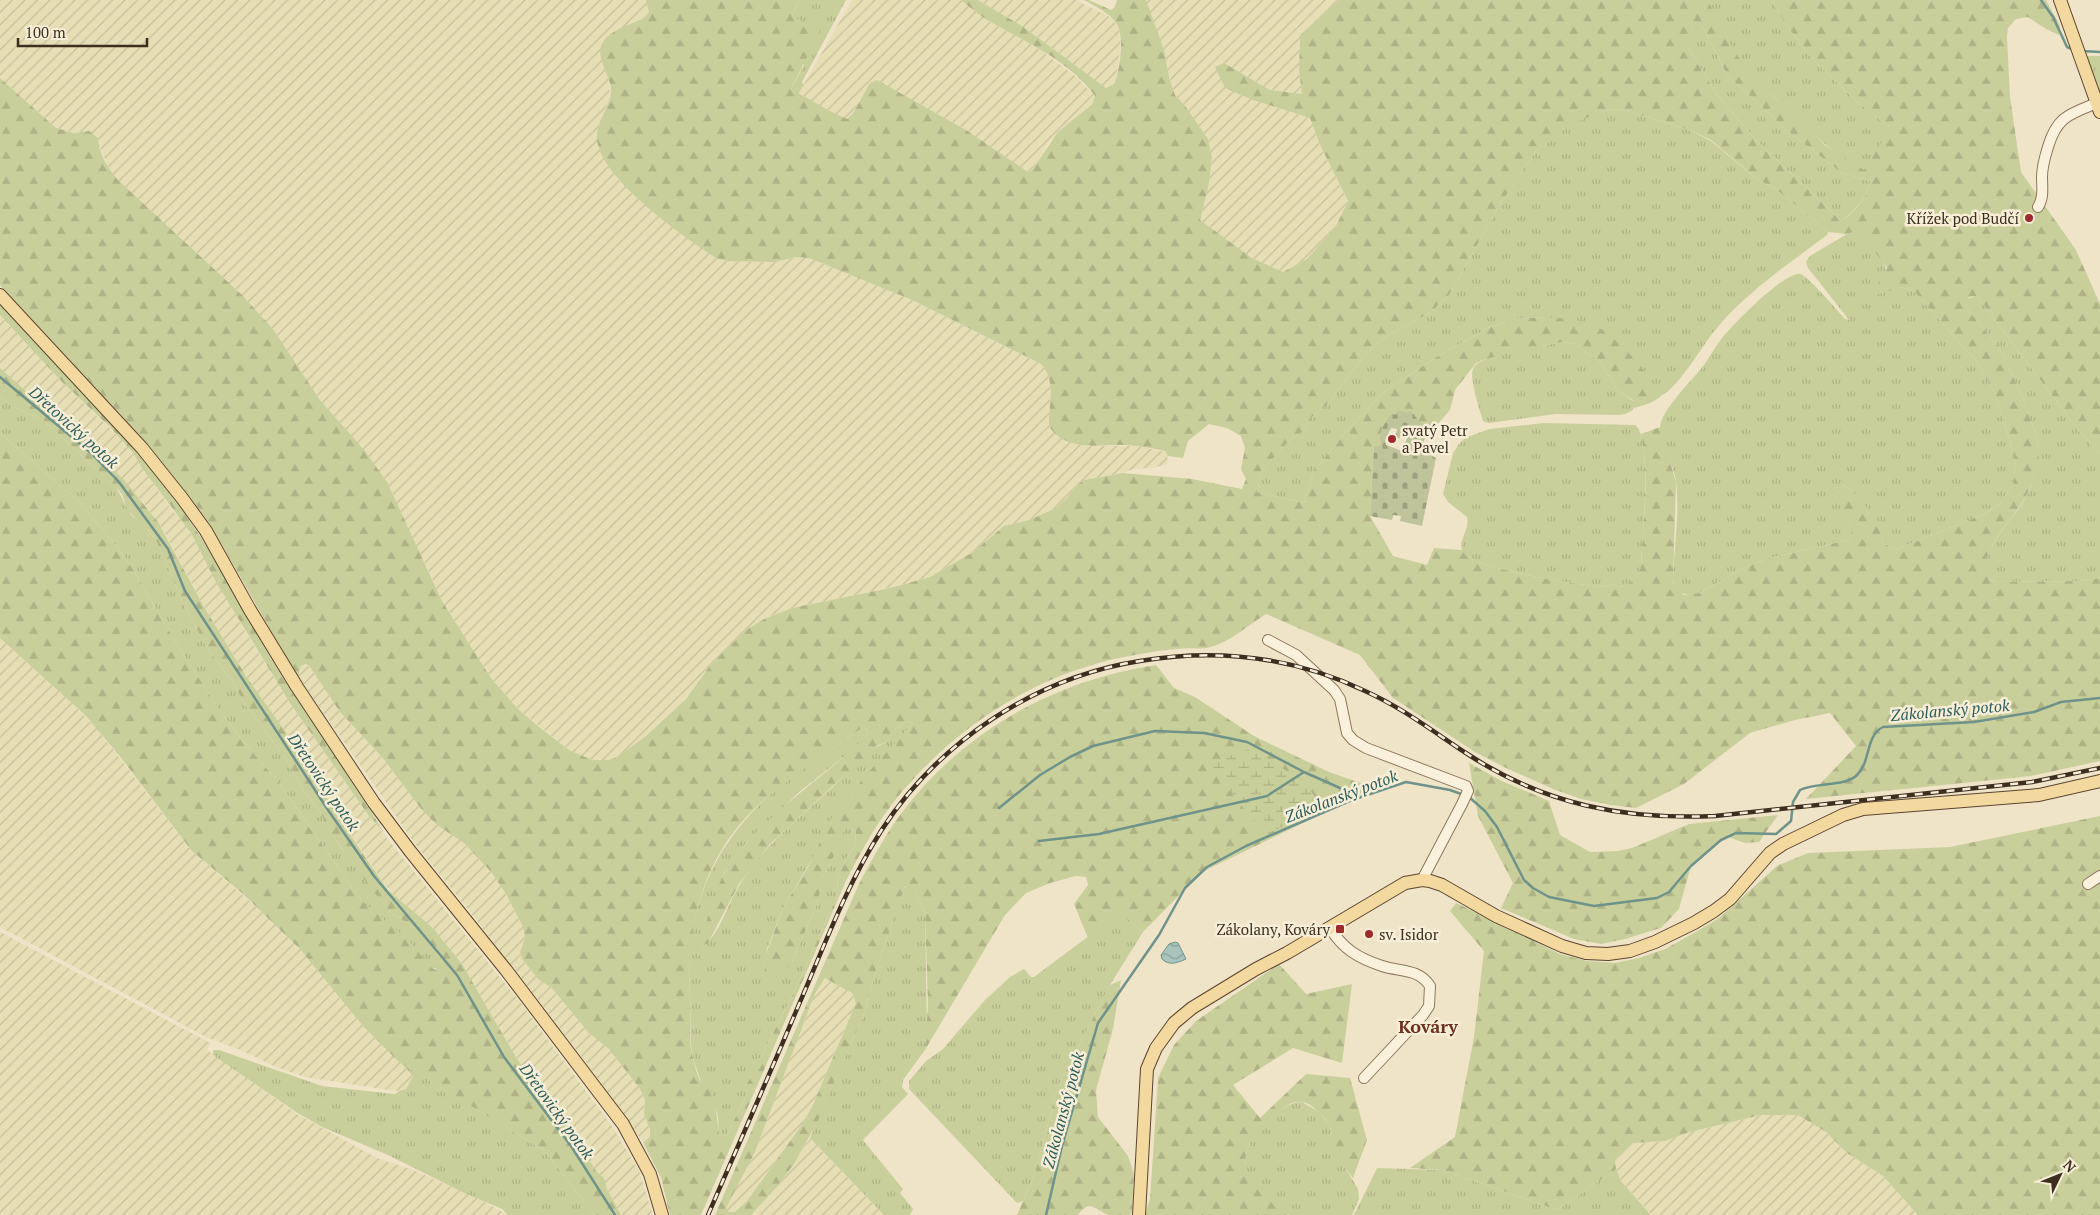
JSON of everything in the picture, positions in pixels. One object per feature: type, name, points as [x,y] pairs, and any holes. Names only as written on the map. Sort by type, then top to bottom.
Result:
[{"type":"main road","points":[[2060,0],[2098,107]]},
{"type":"main road","points":[[0,295],[142,448],[206,531],[250,610],[297,688],[374,802],[410,852],[506,970],[623,1124],[650,1174],[662,1215]]},
{"type":"main road","points":[[1139,1215],[1145,1079],[1150,1060],[1156,1048],[1174,1023],[1192,1008],[1395,888],[1413,881],[1422,880],[1442,885],[1496,916],[1562,946],[1586,952],[1608,954],[1630,950],[1655,942],[1714,911],[1730,899],[1770,854],[1783,844],[1843,815],[1863,809],[2039,795],[2100,781]]},
{"type":"street","points":[[2038,207],[2042,200],[2043,161],[2054,129],[2069,114],[2098,107]]},
{"type":"street","points":[[1268,640],[1296,655],[1334,690],[1340,699],[1347,733],[1353,740],[1366,748],[1466,786],[1468,791],[1462,804],[1422,880]]},
{"type":"street","points":[[2088,884],[2100,876]]},
{"type":"street","points":[[1330,928],[1339,943],[1352,953],[1381,966],[1417,973],[1430,986],[1429,1006],[1423,1015],[1364,1078]]},
{"type":"shaded area","points":[[0,0],[646,0],[650,12],[646,17],[629,24],[609,82],[610,97],[600,124],[598,145],[617,178],[634,195],[716,258],[727,261],[775,262],[796,257],[809,258],[912,300],[1041,364],[1046,369],[1051,382],[1049,426],[1052,431],[1072,443],[1101,446],[1138,446],[1165,452],[1168,454],[1167,464],[1153,468],[1133,469],[1123,473],[1084,480],[1056,508],[1029,520],[1004,526],[973,552],[930,577],[889,588],[792,608],[764,619],[749,628],[723,652],[709,667],[686,699],[646,736],[617,757],[608,760],[592,760],[580,756],[569,750],[518,709],[491,678],[442,601],[427,567],[372,461],[320,400],[273,329],[242,295],[118,180],[110,171],[99,145],[89,131],[74,133],[56,128],[0,78]]},
{"type":"shaded area","points":[[852,0],[961,0],[990,22],[1028,41],[1074,75],[1094,95],[1095,100],[1049,142],[1032,170],[1027,172],[966,130],[905,96],[870,83],[850,117],[847,119],[842,118],[798,94]]},
{"type":"shaded area","points":[[978,0],[1076,0],[1110,17],[1119,28],[1120,42],[1119,64],[1114,84],[1107,87],[1102,86],[1022,26]]},
{"type":"shaded area","points":[[1146,0],[1339,0],[1300,35],[1299,71],[1302,94],[1270,90],[1224,63],[1254,100],[1310,118],[1321,147],[1348,201],[1336,226],[1307,259],[1283,272],[1252,258],[1199,220],[1209,183],[1212,157],[1208,139],[1186,107],[1175,95]]},
{"type":"shaded area","points":[[0,315],[62,382],[127,445],[171,509],[187,526],[245,631],[290,703],[369,816],[520,1002],[614,1129],[639,1171],[653,1215],[621,1215],[607,1189],[604,1178],[597,1172],[552,1105],[517,1059],[462,964],[433,928],[394,895],[383,882],[330,803],[306,761],[246,676],[204,607],[166,535],[148,508],[134,492],[0,368]]},
{"type":"shaded area","points":[[0,638],[72,703],[97,729],[192,851],[285,932],[320,971],[363,1026],[408,1069],[413,1076],[406,1089],[400,1091],[382,1089],[305,1077],[276,1067],[238,1049],[208,1038],[0,927]]},
{"type":"shaded area","points":[[303,664],[310,667],[340,712],[382,757],[422,810],[437,825],[464,843],[492,873],[506,894],[523,927],[525,938],[520,952],[522,959],[535,975],[551,987],[589,1033],[609,1049],[640,1089],[645,1100],[644,1114],[650,1130],[650,1137],[647,1141],[643,1142],[585,1061],[416,845],[302,682],[298,673],[299,668]]},
{"type":"shaded area","points":[[0,932],[210,1043],[207,1050],[297,1114],[377,1158],[413,1170],[479,1199],[508,1215],[0,1215]]},
{"type":"shaded area","points":[[825,978],[834,981],[852,993],[856,1003],[812,1107],[801,1126],[747,1201],[735,1212],[729,1212],[725,1209],[755,1152],[815,993]]},
{"type":"shaded area","points":[[1761,1115],[1798,1115],[1826,1132],[1847,1153],[1883,1176],[1918,1215],[1652,1215],[1621,1181],[1616,1169],[1615,1160],[1633,1143],[1665,1141],[1690,1132]]},
{"type":"shaded area","points":[[810,1138],[884,1215],[751,1215]]},
{"type":"green space","points":[[646,0],[799,0],[792,16],[820,31],[791,89],[847,119],[853,113],[870,83],[877,80],[966,130],[1028,172],[1032,170],[1058,132],[1092,104],[1095,96],[1085,84],[1060,63],[1046,53],[985,19],[961,0],[978,0],[1022,26],[1106,88],[1114,84],[1118,71],[1121,53],[1119,28],[1110,16],[1084,0],[1089,0],[1111,10],[1114,8],[1117,0],[1146,0],[1164,50],[1169,77],[1175,95],[1186,107],[1208,139],[1212,157],[1209,183],[1200,220],[1252,258],[1283,272],[1307,259],[1336,226],[1348,201],[1321,147],[1310,118],[1253,100],[1225,88],[1215,67],[1224,63],[1270,90],[1302,94],[1299,71],[1300,35],[1339,0],[1708,0],[1723,32],[1752,79],[1787,107],[1825,145],[1864,170],[1889,131],[1889,127],[1855,100],[1811,57],[1784,22],[1772,0],[2046,0],[2060,26],[2059,35],[2028,17],[2016,19],[2008,28],[2010,97],[2021,172],[2076,250],[2100,304],[2100,455],[2076,427],[1979,299],[1975,296],[1969,297],[1966,304],[1998,347],[2009,368],[2028,413],[2039,450],[2034,478],[2022,503],[1996,539],[1987,559],[1985,570],[1990,580],[1997,582],[2078,581],[2100,578],[2100,761],[2031,776],[1806,799],[1856,746],[1830,713],[1795,720],[1750,733],[1684,784],[1636,808],[1581,799],[1553,789],[1475,752],[1393,698],[1360,655],[1266,614],[1218,645],[1143,653],[1078,669],[1018,696],[963,733],[914,778],[886,812],[846,881],[701,1215],[670,1215],[661,1178],[643,1142],[647,1141],[650,1137],[650,1130],[644,1114],[645,1100],[640,1089],[609,1049],[589,1033],[551,987],[539,980],[522,959],[520,952],[525,938],[523,927],[506,894],[492,873],[464,843],[437,825],[422,810],[382,757],[340,712],[310,667],[306,664],[301,666],[299,676],[295,673],[212,527],[188,494],[147,443],[0,285],[0,78],[56,128],[74,133],[89,131],[98,138],[100,150],[105,161],[118,180],[242,295],[273,329],[320,400],[365,451],[387,482],[442,601],[491,678],[518,709],[538,726],[569,750],[592,760],[608,760],[617,757],[646,736],[686,699],[709,667],[723,652],[749,628],[764,619],[792,608],[890,588],[930,577],[973,552],[1004,526],[1029,520],[1056,508],[1084,480],[1123,473],[1192,479],[1242,489],[1246,479],[1241,469],[1245,448],[1241,436],[1227,428],[1209,424],[1188,441],[1183,458],[1168,456],[1165,451],[1138,446],[1092,446],[1063,440],[1049,426],[1051,393],[1049,377],[1041,364],[912,300],[809,258],[796,257],[775,262],[727,261],[716,258],[665,222],[612,172],[602,155],[597,139],[597,133],[611,91],[600,52],[602,44],[613,32],[646,17],[649,12]],"holes":[[[1693,26],[1701,26],[1704,29],[1727,75],[1785,129],[1842,173],[1870,181],[1864,198],[1845,218],[1841,221],[1757,141],[1717,95],[1688,47],[1688,36]],[[1610,109],[1623,110],[1692,131],[1711,140],[1758,180],[1776,189],[1828,232],[1846,234],[1855,231],[1862,234],[1887,268],[1876,288],[1876,295],[1902,287],[1915,292],[1977,362],[1994,391],[2013,451],[2015,466],[2013,485],[2000,504],[1984,514],[1895,550],[1884,543],[1875,517],[1851,490],[1843,485],[1839,493],[1839,500],[1851,528],[1848,540],[1770,558],[1745,567],[1700,593],[1684,595],[1676,589],[1673,583],[1676,482],[1660,427],[1641,434],[1645,467],[1641,567],[1635,578],[1627,585],[1613,587],[1596,586],[1491,567],[1470,558],[1462,550],[1434,548],[1427,565],[1393,556],[1370,516],[1374,446],[1381,446],[1396,415],[1408,413],[1427,431],[1425,439],[1450,410],[1455,390],[1476,363],[1510,352],[1563,342],[1575,344],[1601,363],[1618,391],[1633,400],[1634,408],[1652,402],[1662,395],[1655,389],[1638,362],[1606,331],[1573,319],[1545,317],[1513,319],[1488,328],[1435,358],[1385,391],[1345,433],[1314,471],[1304,503],[1257,492],[1261,472],[1289,441],[1302,432],[1313,416],[1327,405],[1359,362],[1382,339],[1431,312],[1449,295],[1499,206],[1536,151],[1573,123]],[[909,721],[913,723],[850,795],[844,798],[831,819],[808,867],[783,908],[764,959],[765,972],[775,978],[781,976],[792,962],[816,906],[822,886],[822,878],[845,829],[856,831],[855,846],[837,878],[838,894],[794,992],[761,1057],[753,1063],[753,1073],[745,1087],[745,1098],[728,1133],[723,1137],[719,1134],[714,1098],[709,1088],[700,1081],[690,1040],[691,942],[703,890],[713,865],[727,842],[744,820],[765,799],[799,772],[859,730],[866,728],[868,734],[773,816],[739,852],[720,881],[699,948],[708,943],[739,884],[770,844],[878,745],[885,743],[900,725]]]},
{"type":"green space","points":[[799,0],[846,0],[802,82],[804,85],[798,94],[791,89],[804,65],[792,16]]},
{"type":"green space","points":[[1708,0],[1772,0],[1784,22],[1811,57],[1855,100],[1889,127],[1889,131],[1866,170],[1857,168],[1846,161],[1753,80],[1738,61],[1726,40]]},
{"type":"green space","points":[[1693,26],[1701,26],[1704,29],[1727,75],[1785,129],[1842,173],[1870,181],[1864,198],[1845,218],[1841,221],[1757,141],[1717,95],[1688,47],[1688,36]]},
{"type":"green space","points":[[2084,56],[2100,56],[2100,99]]},
{"type":"green space","points":[[1610,109],[1623,110],[1692,131],[1711,141],[1758,180],[1776,189],[1828,232],[1827,235],[1766,281],[1724,319],[1674,386],[1662,395],[1545,317],[1513,319],[1488,328],[1435,358],[1385,391],[1345,433],[1314,471],[1304,503],[1257,492],[1261,472],[1289,441],[1302,432],[1313,416],[1327,405],[1359,362],[1382,339],[1431,312],[1449,295],[1499,206],[1536,151],[1573,122]]},
{"type":"green space","points":[[1852,231],[1858,231],[1862,234],[1878,254],[1886,269],[1876,294],[1902,287],[1915,292],[1977,362],[1994,391],[2013,451],[2015,466],[2013,485],[2000,504],[1984,514],[1895,550],[1884,543],[1874,517],[1851,490],[1843,485],[1839,493],[1839,500],[1851,528],[1848,540],[1770,558],[1745,567],[1700,593],[1690,595],[1680,593],[1674,587],[1673,580],[1677,518],[1676,481],[1660,433],[1665,413],[1701,369],[1728,331],[1759,300],[1793,275],[1800,274],[1809,280],[1845,319],[1849,320],[1808,268],[1806,262],[1810,256]]},
{"type":"green space","points":[[1975,296],[2076,427],[2100,455],[2100,578],[2078,581],[1997,582],[1987,577],[1984,569],[1986,558],[1999,534],[2020,507],[2028,492],[2036,471],[2039,450],[2028,413],[2009,368],[1998,347],[1966,304],[1967,299]]},
{"type":"green space","points":[[0,305],[92,401],[136,451],[177,503],[215,561],[273,662],[385,834],[369,816],[290,703],[216,582],[191,533],[142,468],[133,453],[110,427],[62,382],[0,315]]},
{"type":"green space","points":[[1563,342],[1575,344],[1601,363],[1618,391],[1635,402],[1633,410],[1619,415],[1556,414],[1489,423],[1483,421],[1472,380],[1473,369],[1478,363],[1500,354]]},
{"type":"green space","points":[[0,368],[125,481],[158,522],[204,607],[246,676],[306,761],[363,854],[388,890],[433,928],[462,964],[517,1059],[552,1105],[597,1172],[604,1178],[607,1189],[621,1215],[594,1215],[545,1151],[399,1062],[363,1026],[300,949],[243,894],[192,851],[118,754],[85,715],[0,638],[0,433],[80,503],[113,542],[133,569],[177,645],[223,715],[281,785],[360,899],[410,942],[432,968],[436,970],[442,965],[441,958],[433,950],[429,941],[415,928],[390,912],[355,868],[330,831],[319,810],[305,793],[285,757],[244,703],[233,682],[209,651],[184,606],[157,542],[148,530],[128,511],[122,494],[43,420],[12,406],[0,396]]},
{"type":"green space","points":[[0,396],[12,406],[43,420],[116,487],[131,515],[143,524],[157,542],[184,606],[209,651],[233,682],[244,703],[285,757],[305,793],[319,810],[339,845],[390,912],[415,928],[429,941],[433,950],[441,958],[442,965],[439,969],[432,968],[360,899],[281,785],[223,715],[177,645],[133,569],[113,542],[80,503],[0,433]]},
{"type":"green space","points":[[1398,410],[1408,413],[1410,410],[1427,431],[1423,444],[1419,449],[1436,458],[1422,526],[1400,521],[1401,516],[1393,515],[1392,520],[1370,516],[1374,446],[1381,446],[1380,437],[1382,429],[1392,414],[1396,415]],"holes":[[[1391,428],[1397,429],[1396,435],[1398,439],[1402,436],[1407,438],[1402,451],[1386,445],[1385,440]]]},
{"type":"green space","points":[[1544,423],[1635,425],[1640,434],[1644,449],[1645,469],[1641,567],[1635,579],[1627,585],[1613,587],[1596,586],[1491,567],[1470,558],[1462,550],[1462,541],[1468,521],[1467,517],[1448,502],[1443,494],[1453,453],[1465,438],[1489,429]]},
{"type":"green space","points":[[1156,665],[1174,688],[1195,697],[1254,736],[1329,772],[1372,787],[1334,808],[1202,872],[1143,932],[1121,913],[1088,938],[1074,904],[1088,885],[1086,877],[1076,876],[1050,883],[1026,893],[1005,915],[925,1050],[928,1004],[925,913],[915,891],[909,885],[905,886],[877,967],[865,1011],[817,1123],[794,1164],[751,1215],[715,1215],[858,886],[884,839],[903,811],[928,782],[955,756],[984,733],[1015,713],[1048,696],[1119,672]],"holes":[[[825,978],[852,993],[856,1003],[812,1107],[801,1126],[747,1201],[735,1212],[729,1212],[726,1208],[755,1152],[815,993]]]},
{"type":"green space","points":[[909,721],[913,723],[850,795],[783,908],[767,949],[764,967],[792,962],[816,906],[822,886],[822,878],[831,862],[842,833],[845,829],[856,831],[855,846],[837,878],[838,894],[794,992],[761,1057],[753,1063],[753,1073],[745,1087],[745,1098],[728,1133],[723,1137],[719,1134],[716,1109],[706,1092],[696,1068],[691,1039],[689,968],[691,941],[703,890],[713,867],[726,845],[743,823],[773,792],[796,773],[859,730],[866,728],[868,734],[856,747],[798,793],[745,844],[724,873],[705,926],[702,947],[714,935],[735,894],[758,859],[862,758],[885,743],[897,728]]},
{"type":"green space","points":[[1250,749],[1304,781],[1323,809],[1266,834],[1208,763]]},
{"type":"green space","points":[[1469,763],[1502,781],[1549,801],[1560,835],[1590,852],[1618,851],[1632,848],[1689,824],[1778,815],[1759,842],[1745,843],[1728,837],[1708,850],[1691,866],[1679,909],[1661,928],[1601,944],[1574,939],[1501,908],[1513,883],[1478,816]]},
{"type":"green space","points":[[2100,816],[2100,1215],[1918,1215],[1883,1176],[1847,1153],[1826,1132],[1798,1115],[1761,1115],[1690,1132],[1665,1141],[1633,1143],[1615,1160],[1616,1169],[1557,1210],[1443,1170],[1410,1168],[1455,1137],[1474,1037],[1484,951],[1450,911],[1456,903],[1560,954],[1587,961],[1615,963],[1639,958],[1665,949],[1701,929],[1719,918],[1777,866],[1808,853],[1950,847]]},
{"type":"green space","points":[[907,885],[912,886],[925,913],[927,1028],[925,1050],[903,1080],[902,1087],[908,1094],[863,1140],[903,1189],[900,1193],[913,1209],[910,1215],[884,1215],[810,1138],[865,1011],[877,967],[904,888]]},
{"type":"green space","points":[[1121,912],[1143,932],[1110,985],[1058,1086],[1034,1176],[1023,1201],[1017,1203],[909,1089],[909,1081],[926,1061],[943,1049],[985,1000],[1010,977],[1024,969],[1031,977],[1034,977]]},
{"type":"green space","points":[[1279,964],[1306,994],[1352,984],[1342,1063],[1293,1048],[1233,1085],[1260,1118],[1306,1074],[1350,1078],[1367,1140],[1353,1178],[1336,1153],[1330,1127],[1324,1117],[1311,1106],[1304,1102],[1298,1102],[1290,1104],[1283,1109],[1258,1132],[1249,1145],[1246,1158],[1247,1170],[1252,1182],[1262,1194],[1289,1215],[1145,1215],[1150,1199],[1158,1078],[1174,1045],[1196,1021]]},
{"type":"green space","points":[[1121,980],[1113,1029],[1096,1090],[1098,1117],[1128,1156],[1134,1174],[1132,1211],[1130,1215],[1109,1215],[1089,1206],[1078,1215],[1017,1215],[1034,1176],[1058,1086],[1110,985]]},
{"type":"green space","points":[[213,1050],[219,1050],[322,1086],[395,1094],[406,1089],[413,1076],[401,1063],[545,1151],[594,1215],[508,1215],[502,1209],[460,1191],[390,1156],[320,1126],[296,1112],[213,1055]]},
{"type":"green space","points":[[1302,1102],[1319,1112],[1329,1124],[1337,1154],[1358,1189],[1359,1199],[1352,1215],[1290,1215],[1268,1200],[1257,1190],[1250,1179],[1246,1168],[1246,1158],[1248,1147],[1254,1137],[1282,1109],[1293,1103]]},
{"type":"green space","points":[[1377,1168],[1443,1170],[1557,1210],[1616,1169],[1621,1181],[1651,1215],[1354,1215]]},
{"type":"water","points":[[1178,943],[1186,959],[1176,963],[1167,963],[1162,959],[1161,955],[1169,944]]},
{"type":"waterway","points":[[2041,0],[2053,17],[2067,47],[2074,50]]},
{"type":"waterway","points":[[2082,51],[2100,52]]},
{"type":"waterway","name":"Dřetovický potok","points":[[0,377],[91,453],[119,482],[168,549],[185,591],[328,810],[374,876],[457,975],[504,1057],[571,1146],[615,1215]]},
{"type":"waterway","name":"Zákolanský potok","points":[[1469,797],[1485,811],[1497,827],[1524,880],[1533,888],[1549,897],[1594,906],[1657,898],[1669,892],[1691,866],[1721,840],[1736,833],[1776,834],[1791,821],[1793,802],[1800,790],[1852,779],[1861,770],[1873,736],[1883,727],[1974,722],[2034,712],[2061,702],[2100,698]]},
{"type":"waterway","points":[[999,808],[1040,775],[1070,757],[1093,746],[1155,731],[1204,733],[1247,742],[1304,772],[1340,788],[1352,800]]},
{"type":"waterway","points":[[1039,841],[1099,834],[1267,796],[1304,772]]},
{"type":"waterway","name":"Zákolanský potok","points":[[1046,1215],[1062,1146],[1098,1023],[1159,935],[1185,888],[1207,867],[1246,846],[1352,800],[1406,782],[1450,790],[1464,795]]},
{"type":"railway","points":[[708,1215],[836,918],[868,852],[904,799],[931,769],[961,742],[993,719],[1027,698],[1101,669],[1140,661],[1198,655],[1255,658],[1311,670],[1338,679],[1379,698],[1406,713],[1469,755],[1527,786],[1587,806],[1618,812],[1682,817],[1715,816],[2032,782],[2100,768]]},
{"type":"place","name":"Křížek pod Budčí","points":[[2029,218]]},
{"type":"place","name":"svatý Petr a Pavel","points":[[1392,439]]},
{"type":"place","name":"Zákolany, Kováry","points":[[1340,929]]},
{"type":"place","name":"sv. Isidor","points":[[1369,934]]},
{"type":"district","name":"Kováry","points":[[1428,1026]]}]
